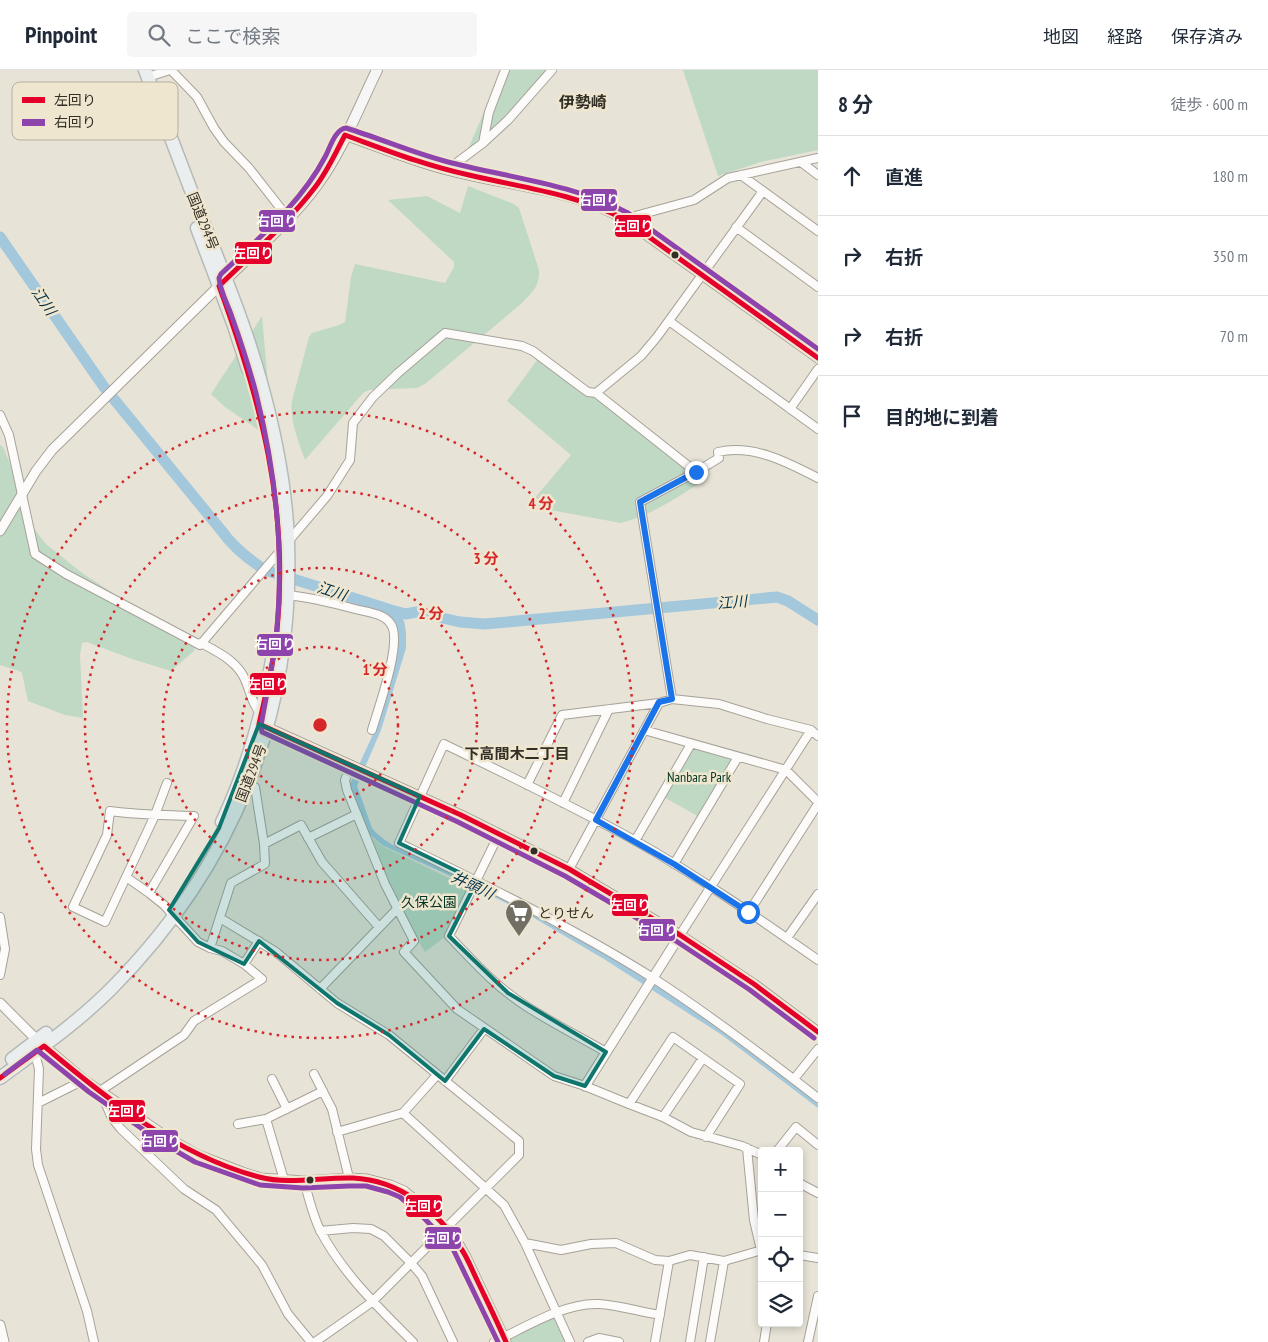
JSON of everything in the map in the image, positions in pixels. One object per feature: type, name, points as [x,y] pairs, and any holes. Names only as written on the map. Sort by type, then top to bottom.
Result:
[{"type":"highway","name":"国道294号","points":[[136,70],[141,82]]},
{"type":"highway","name":"国道294号","points":[[165,140],[223,282]]},
{"type":"highway","name":"国道294号","points":[[0,1078],[85,1012],[110,990],[142,955],[213,856],[248,784],[263,721],[281,664],[285,591],[279,567],[284,545],[262,416],[223,282],[170,140]]},
{"type":"highway","name":"国道294号","points":[[172,913],[222,821],[263,721]]},
{"type":"highway","name":"国道294号","points":[[0,1068],[39,1046]]},
{"type":"main road","points":[[223,282],[288,219],[326,172],[377,70]]},
{"type":"street","points":[[146,74],[170,70],[197,97],[224,142],[249,168],[288,219]]},
{"type":"street","points":[[484,143],[488,112],[505,70]]},
{"type":"street","points":[[447,170],[484,143],[508,120],[552,70]]},
{"type":"street","points":[[345,135],[447,170],[581,200],[609,211],[624,219],[818,358]]},
{"type":"street","points":[[624,219],[694,200],[728,178],[818,158]]},
{"type":"street","points":[[801,162],[818,175]]},
{"type":"street","points":[[741,175],[818,231]]},
{"type":"street","points":[[596,393],[641,356],[669,321],[763,191]]},
{"type":"street","points":[[736,227],[818,286]]},
{"type":"street","points":[[0,531],[22,493],[52,450],[223,282]]},
{"type":"street","points":[[669,321],[818,429]]},
{"type":"street","points":[[202,643],[258,577],[279,567],[284,545],[327,496],[350,460],[353,423],[373,397],[445,333],[522,346],[533,351],[581,388],[588,392],[596,393],[696,472]]},
{"type":"street","points":[[790,409],[818,369]]},
{"type":"street","points":[[0,415],[9,435],[35,554],[74,579],[223,655],[236,666],[246,680],[254,706],[263,721],[353,766],[499,834],[569,870],[680,935],[754,984],[818,1032]]},
{"type":"street","points":[[672,699],[640,502],[719,458],[718,452],[739,449],[754,451],[772,457],[818,478]]},
{"type":"street","points":[[285,591],[384,617],[391,623],[396,639],[394,654],[372,730]]},
{"type":"street","points":[[527,785],[562,715],[672,699],[720,704],[767,719],[811,730],[818,736]]},
{"type":"street","points":[[569,870],[659,702]]},
{"type":"street","points":[[563,803],[609,709]]},
{"type":"street","points":[[644,730],[786,770],[818,803],[748,912]]},
{"type":"street","points":[[585,1086],[811,730]]},
{"type":"street","points":[[818,960],[710,887],[635,841],[444,744],[399,843],[561,924],[653,978],[742,1039],[818,1098]]},
{"type":"street","points":[[635,841],[691,744]]},
{"type":"street","points":[[674,864],[738,757]]},
{"type":"street","points":[[353,766],[345,780],[347,790],[397,909],[414,942],[404,952],[457,1010],[554,1076],[585,1086],[663,1117],[691,1132],[747,1148],[758,1153]]},
{"type":"street","points":[[149,893],[194,816],[155,815],[145,816],[110,812],[106,835],[73,907],[105,922],[155,815],[168,784]]},
{"type":"street","points":[[210,948],[231,883],[264,864],[264,844],[255,787],[248,784]]},
{"type":"street","points":[[308,838],[357,814]]},
{"type":"street","points":[[264,844],[301,826],[322,862],[379,927]]},
{"type":"street","points":[[499,834],[449,936],[482,972],[525,1006],[606,1052]]},
{"type":"street","points":[[100,1091],[184,1035],[194,1021],[262,979],[244,964],[222,951],[198,942],[172,913],[126,876]]},
{"type":"street","points":[[787,938],[818,894]]},
{"type":"street","points":[[320,989],[397,909]]},
{"type":"street","points":[[0,917],[5,949],[0,976]]},
{"type":"street","points":[[220,918],[276,952],[337,1003],[390,1035],[519,1142],[519,1155],[372,1302],[316,1342]]},
{"type":"street","points":[[244,964],[260,941]]},
{"type":"street","points":[[0,1004],[39,1046],[84,1080],[168,1138],[198,1155],[255,1176],[304,1181],[349,1178],[380,1181],[404,1191],[425,1208],[458,1244],[505,1340]]},
{"type":"street","points":[[445,1081],[484,1029]]},
{"type":"street","points":[[629,1104],[673,1036],[740,1084],[706,1137]]},
{"type":"street","points":[[39,1046],[36,1149],[38,1165],[87,1311],[94,1342]]},
{"type":"street","points":[[794,1080],[818,1049]]},
{"type":"street","points":[[663,1117],[703,1058]]},
{"type":"street","points":[[314,1074],[332,1108],[349,1178]]},
{"type":"street","points":[[337,1132],[403,1113],[436,1075]]},
{"type":"street","points":[[272,1079],[287,1110]]},
{"type":"street","points":[[38,1103],[84,1080]]},
{"type":"street","points":[[100,1091],[112,1118],[120,1129],[184,1189],[216,1210],[262,1265],[288,1314],[311,1342]]},
{"type":"street","points":[[238,1124],[266,1119],[323,1091]]},
{"type":"street","points":[[403,1113],[504,1205],[525,1242],[570,1342]]},
{"type":"street","points":[[266,1119],[284,1180]]},
{"type":"street","points":[[780,1147],[796,1127],[818,1145]]},
{"type":"street","points":[[747,1148],[754,1220],[759,1237]]},
{"type":"street","points":[[304,1181],[320,1231],[344,1268],[372,1302],[413,1342]]},
{"type":"street","points":[[803,1185],[818,1193]]},
{"type":"street","points":[[320,1231],[354,1228],[371,1229],[384,1236],[422,1276],[453,1342]]},
{"type":"street","points":[[525,1242],[561,1250],[591,1244],[616,1243],[655,1260],[668,1261],[690,1256],[724,1261],[758,1251]]},
{"type":"street","points":[[803,1256],[818,1258]]},
{"type":"street","points":[[690,1342],[704,1257]]},
{"type":"street","points":[[656,1342],[668,1261]]},
{"type":"street","points":[[710,1342],[724,1261]]},
{"type":"street","points":[[808,1342],[818,1296]]},
{"type":"street","points":[[494,1342],[505,1340],[556,1313],[579,1305],[599,1304],[660,1315]]},
{"type":"street","points":[[0,1325],[4,1342]]},
{"type":"street","points":[[767,1327],[767,1341]]},
{"type":"street","points":[[588,1342],[599,1338],[619,1342]]},
{"type":"highlighted area","points":[[259,724],[420,796],[399,843],[477,881],[449,936],[508,993],[606,1052],[585,1086],[554,1076],[484,1029],[445,1081],[389,1035],[337,1003],[259,941],[244,964],[198,942],[169,910],[219,828]]},
{"type":"green space","points":[[502,70],[555,70],[522,99],[465,156]]},
{"type":"green space","points":[[683,70],[818,70],[818,150],[761,162],[718,176]]},
{"type":"green space","points":[[468,186],[514,204],[519,208],[539,270],[537,285],[521,304],[425,384],[417,388],[369,390],[363,393],[305,460],[293,423],[292,401],[309,337],[312,333],[345,322],[351,277],[355,264],[445,283],[454,267],[454,262],[388,200],[427,196],[460,213]]},
{"type":"green space","points":[[262,316],[273,440],[225,407],[211,394]]},
{"type":"green space","points":[[540,356],[702,481],[663,506],[643,516],[621,523],[528,506],[571,455],[507,401]]},
{"type":"green space","points":[[0,445],[3,447],[9,461],[24,510],[32,526],[46,544],[82,573],[119,597],[171,626],[195,650],[171,671],[87,642],[82,643],[80,655],[83,718],[65,715],[28,701],[22,673],[0,665]]},
{"type":"green space","name":"Nanbara Park","points":[[696,747],[730,757],[732,762],[699,817],[664,797],[691,750]]},
{"type":"green space","name":"久保公園","points":[[368,834],[381,845],[469,888],[446,936],[425,952],[384,884]]},
{"type":"green space","points":[[555,1317],[566,1342],[511,1342],[509,1338]]},
{"type":"water","points":[[386,613],[401,617],[406,633],[406,648],[381,730],[357,786],[372,828],[378,835],[402,850],[437,865],[552,923],[655,985],[754,1054],[818,1103],[818,1108],[722,1035],[604,959],[522,911],[382,845],[369,834],[349,786],[376,728],[400,639],[396,624]]},
{"type":"waterway","name":"江川","points":[[0,237],[104,387],[231,542],[265,570],[391,610],[406,614],[416,612],[460,622],[485,624],[777,597],[788,601],[818,620]]},
{"type":"waterway","name":"井頭川","points":[[395,615],[400,630],[397,658]]},
{"type":"transit line","name":"右回り","points":[[814,1038],[750,990],[676,941],[565,876],[458,822],[262,732],[261,726],[273,659],[279,606],[277,514],[269,453],[256,393],[239,336],[222,293],[219,278],[292,205],[315,174],[336,135],[346,128],[438,159],[564,188],[607,203],[628,213],[818,349]]},
{"type":"transit line","name":"左回り","points":[[818,358],[624,219],[605,210],[548,192],[437,167],[345,135],[332,161],[305,200],[219,286],[259,413],[275,498],[279,541],[280,585],[277,631],[272,666],[259,724],[461,815],[569,869],[680,935],[754,984],[818,1032]]},
{"type":"transit line","name":"左回り","points":[[0,1078],[44,1046],[93,1086],[145,1124],[200,1155],[229,1167],[271,1179],[353,1178],[370,1180],[402,1191],[430,1211],[453,1236],[464,1253],[506,1342]]},
{"type":"transit line","name":"右回り","points":[[5,1074],[37,1050],[89,1092],[164,1144],[195,1162],[260,1185],[303,1188],[366,1186],[400,1197],[420,1214],[452,1247],[498,1342]]},
{"type":"place","name":"とりせん","points":[[519,937]]},
{"type":"district","name":"伊勢崎","points":[[583,102]]},
{"type":"district","name":"下高間木二丁目","points":[[517,753]]},
{"type":"route","points":[[696,472],[640,502],[672,699],[659,702],[596,820],[674,864],[748,912]]}]
